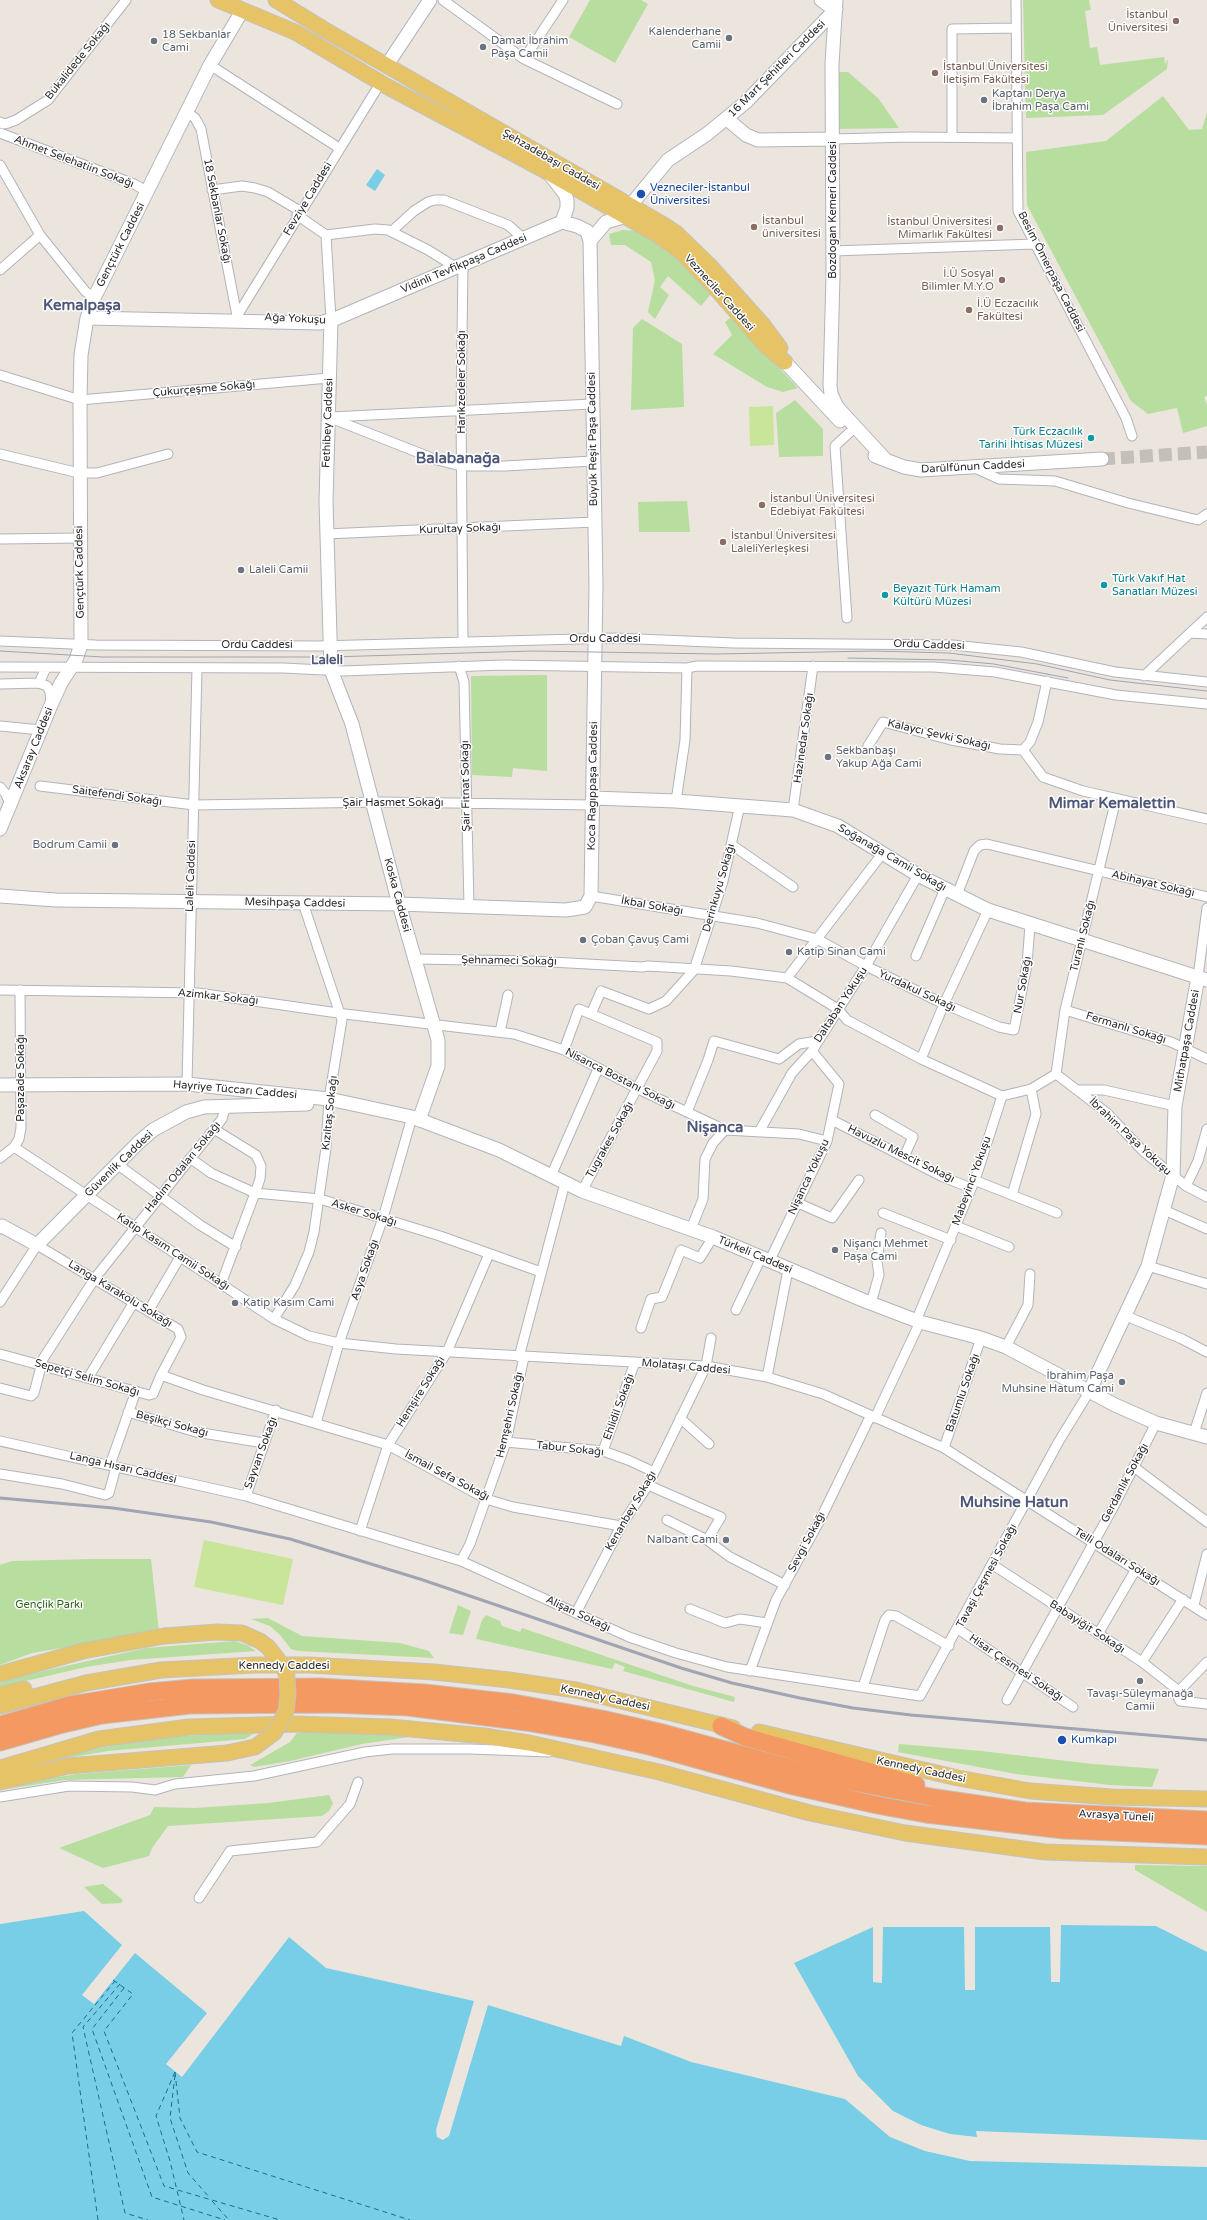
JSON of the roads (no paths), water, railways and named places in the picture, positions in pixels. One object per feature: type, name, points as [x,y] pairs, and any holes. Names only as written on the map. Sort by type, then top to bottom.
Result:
[{"type":"highway","points":[[0,1725],[70,1705],[142,1693],[193,1688],[320,1687],[425,1693],[568,1712],[659,1732],[858,1784],[936,1798],[1025,1811]]},
{"type":"highway","points":[[0,1742],[59,1725],[102,1715],[183,1706],[315,1704],[408,1707],[519,1721],[595,1734],[649,1746],[792,1786],[877,1805],[926,1814],[1057,1830],[1207,1836]]},
{"type":"highway","points":[[722,1726],[746,1737],[814,1758],[916,1785],[1025,1811]]},
{"type":"highway","name":"Avrasya Tüneli","points":[[1025,1811],[1207,1820]]},
{"type":"main road","name":"Şehzadebaşı Caddesi","points":[[218,0],[243,5],[269,20],[295,32],[381,82],[544,170],[627,211]]},
{"type":"main road","points":[[387,65],[430,0]]},
{"type":"main road","points":[[821,0],[836,5]]},
{"type":"main road","name":"16 Mart Şehitleri Caddesi","points":[[627,211],[668,160],[727,118],[783,66],[836,5],[844,0]]},
{"type":"main road","name":"Şehzadebaşı Caddesi","points":[[277,1],[387,65],[627,211]]},
{"type":"main road","points":[[269,20],[266,9],[271,3],[277,1]]},
{"type":"main road","name":"Gençtürk Caddesi","points":[[81,644],[79,473],[81,355],[90,309],[210,65],[243,5]]},
{"type":"main road","name":"Bozdogan Kemeri Caddesi","points":[[836,5],[832,64],[833,252],[831,394],[836,404],[884,458]]},
{"type":"main road","points":[[727,118],[746,135],[758,140],[833,139]]},
{"type":"main road","points":[[544,170],[552,177],[565,194],[567,208],[562,222],[582,228],[587,232],[590,240],[606,222],[627,211]]},
{"type":"main road","name":"Vezneciler Caddesi","points":[[627,211],[681,252],[712,283],[766,346],[785,362],[804,383]]},
{"type":"main road","name":"Vidinli Tevfikpaşa Caddesi","points":[[332,320],[460,267],[562,222]]},
{"type":"main road","name":"Büyük Reşit Paşa Caddesi","points":[[590,240],[595,522],[595,667]]},
{"type":"main road","name":"Ağa Yokuşu","points":[[90,309],[237,319],[325,318],[332,320]]},
{"type":"main road","name":"Fethibey Caddesi","points":[[331,670],[326,534],[329,378],[332,320]]},
{"type":"main road","points":[[804,383],[816,388],[821,387],[831,378]]},
{"type":"main road","name":"Darülfünun Caddesi","points":[[804,383],[870,453],[904,466],[921,470],[975,468],[1102,458]]},
{"type":"main road","name":"Aksaray Caddesi","points":[[0,829],[51,705],[78,656],[81,644]]},
{"type":"main road","name":"Koca Ragıppaşa Caddesi","points":[[590,900],[595,667]]},
{"type":"main road","name":"Koska Caddesi","points":[[331,670],[352,724],[399,904],[438,1040],[438,1066],[416,1119]]},
{"type":"main road","name":"Soğanağa Camii Sokağı","points":[[593,801],[676,801],[792,810],[838,826],[918,875],[988,910],[1030,925],[1202,978]]},
{"type":"main road","name":"Mesihpaşa Caddesi","points":[[0,896],[56,900],[399,904],[579,910],[590,900]]},
{"type":"main road","name":"Mithatpaşa Caddesi","points":[[1173,1175],[1175,1106],[1185,1048],[1202,978]]},
{"type":"main road","name":"Hayriye Tüccarı Caddesi","points":[[0,1085],[187,1084],[330,1099],[416,1119]]},
{"type":"main road","name":"Güvenlik Caddesi","points":[[37,1246],[117,1164],[153,1130],[186,1112],[204,1107],[226,1105],[318,1104],[330,1099]]},
{"type":"main road","name":"Türkeli Caddesi","points":[[416,1119],[499,1150],[550,1176],[582,1190],[713,1237],[788,1270],[871,1303],[918,1321],[981,1338],[1006,1348],[1089,1392],[1156,1423],[1207,1437]]},
{"type":"main road","name":"İbrahim Paşa Yokuşu","points":[[1089,1392],[1126,1316],[1148,1266],[1173,1175]]},
{"type":"main road","points":[[1,1226],[37,1246]]},
{"type":"main road","points":[[0,1674],[83,1651],[164,1636],[217,1632],[242,1633],[268,1646],[283,1666],[287,1676],[288,1695],[286,1711],[279,1725],[274,1732],[255,1747],[227,1753],[68,1766],[0,1782]]},
{"type":"main road","name":"Kennedy Caddesi","points":[[0,1706],[86,1683],[161,1670],[234,1666],[309,1665],[454,1674],[576,1690],[722,1726],[748,1729],[840,1753],[958,1778],[1030,1791],[1134,1798],[1207,1799]]},
{"type":"main road","points":[[0,1695],[102,1671],[126,1668],[161,1670]]},
{"type":"main road","points":[[0,1768],[60,1749],[132,1733],[189,1727],[245,1724],[340,1724],[438,1731],[529,1743],[659,1772],[810,1813],[905,1832],[1044,1852],[1207,1857]]},
{"type":"street","name":"Bukalidede Sokağı","points":[[1,128],[48,100],[126,0]]},
{"type":"street","points":[[443,0],[524,58],[618,104]]},
{"type":"street","points":[[524,58],[563,0]]},
{"type":"street","name":"Besim Ömerpaşa Caddesi","points":[[1016,0],[1018,211],[1126,418],[1132,436]]},
{"type":"street","points":[[952,137],[952,30],[1016,28]]},
{"type":"street","points":[[210,65],[339,148]]},
{"type":"street","name":"Fevziye Caddesi","points":[[237,319],[299,213],[381,82]]},
{"type":"street","name":"18 Sekbanlar Sokağı","points":[[187,112],[195,118],[201,129],[237,319]]},
{"type":"street","name":"Ahmet Selehatiin Sokağı","points":[[1,128],[134,184],[148,192]]},
{"type":"street","points":[[833,139],[952,137],[1017,138]]},
{"type":"street","points":[[0,165],[40,235],[80,285],[90,309]]},
{"type":"street","points":[[212,190],[242,186],[268,192],[299,213],[326,235],[375,229],[392,232],[460,267]]},
{"type":"street","points":[[392,232],[414,212],[428,202],[444,200],[508,225],[524,239]]},
{"type":"street","points":[[0,270],[40,235]]},
{"type":"street","name":"Fethibey Caddesi","points":[[326,235],[332,320]]},
{"type":"street","points":[[833,252],[1035,244]]},
{"type":"street","name":"Harıkzedeler Sokağı","points":[[460,267],[463,642]]},
{"type":"street","points":[[0,375],[80,400]]},
{"type":"street","name":"Çukurçeşme Sokağı","points":[[80,400],[329,378]]},
{"type":"street","points":[[328,417],[592,404]]},
{"type":"street","points":[[328,417],[436,460],[461,466],[505,466],[593,461]]},
{"type":"street","points":[[847,618],[836,446],[850,432]]},
{"type":"street","points":[[0,454],[79,473],[97,473],[168,454]]},
{"type":"street","points":[[975,468],[999,479],[1055,481],[1176,516],[1198,520],[1207,514]]},
{"type":"street","name":"Kurultay Sokağı","points":[[326,534],[595,522]]},
{"type":"street","points":[[0,539],[80,538]]},
{"type":"street","points":[[1144,676],[1207,617]]},
{"type":"street","points":[[1190,633],[1207,634]]},
{"type":"street","name":"Ordu Caddesi","points":[[0,641],[81,644],[330,646],[595,638],[734,643],[953,645],[1021,652],[1144,676],[1207,682]]},
{"type":"street","name":"Ordu Caddesi","points":[[0,667],[331,670],[459,666],[687,668],[697,666],[813,666],[960,668],[1047,681],[1116,695],[1207,704]]},
{"type":"street","name":"Şair Fitnat Sokağı","points":[[459,666],[464,682],[469,907]]},
{"type":"street","name":"Hazinedar Sokağı","points":[[792,810],[813,666]]},
{"type":"street","points":[[39,683],[46,668]]},
{"type":"street","name":"Laleli Caddesi","points":[[187,1084],[196,668]]},
{"type":"street","points":[[676,801],[685,740],[687,668]]},
{"type":"street","points":[[1047,681],[1038,722],[1030,742],[1023,750],[1043,777],[1116,799],[1207,819]]},
{"type":"street","points":[[0,684],[39,683],[46,686],[50,692],[51,705]]},
{"type":"street","name":"Kalaycı Şevki Sokağı","points":[[868,746],[883,722],[951,740],[1000,749],[1023,750]]},
{"type":"street","points":[[0,726],[41,730]]},
{"type":"street","name":"Saitefendi Sokağı","points":[[40,786],[194,805]]},
{"type":"street","points":[[0,787],[6,794],[10,805]]},
{"type":"street","name":"Turanlı Sokağı","points":[[1056,1074],[1065,1010],[1116,799]]},
{"type":"street","name":"Şair Hasmet Sokağı","points":[[194,805],[373,803],[467,804],[593,801]]},
{"type":"street","name":"Derinkuyu Sokağı","points":[[694,970],[713,916],[732,845],[740,806]]},
{"type":"street","name":"Abihayat Sokağı","points":[[957,895],[974,851],[980,845],[987,844],[1207,896]]},
{"type":"street","points":[[732,845],[793,887]]},
{"type":"street","points":[[882,854],[787,978],[838,1009],[847,1020],[921,1059],[1002,1096],[1031,1089],[1056,1074]]},
{"type":"street","name":"Daltaban Yokuşu","points":[[759,1132],[792,1073],[812,1051],[866,966],[918,875]]},
{"type":"street","points":[[916,956],[945,889]]},
{"type":"street","name":"İkbal Sokağı","points":[[590,900],[758,923],[817,939]]},
{"type":"street","name":"Kızıltaş Sokağı","points":[[274,1319],[295,1285],[309,1252],[320,1199],[330,1099],[341,1027],[340,1013],[303,903]]},
{"type":"street","name":"Mithatpaşa Caddesi","points":[[1202,978],[1207,908]]},
{"type":"street","points":[[921,1059],[944,1004],[988,910]]},
{"type":"street","name":"Nur Sokağı","points":[[999,1027],[1014,1030],[1027,965],[1030,925]]},
{"type":"street","name":"Yurdakul Sokağı","points":[[817,939],[866,966],[944,1004],[999,1027]]},
{"type":"street","name":"Şehnameci Sokağı","points":[[415,960],[603,964],[731,971],[787,978]]},
{"type":"street","points":[[564,1050],[579,1009],[591,1014],[601,991],[649,1009],[666,1001],[694,970]]},
{"type":"street","name":"Azimkar Sokağı","points":[[0,990],[189,993],[434,1024]]},
{"type":"street","name":"Paşazade Sokağı","points":[[14,1147],[19,1139],[21,1128],[20,990]]},
{"type":"street","points":[[500,1032],[508,995]]},
{"type":"street","name":"Fermanlı Sokağı","points":[[1065,1010],[1185,1048],[1207,1059]]},
{"type":"street","name":"Tugrakes Sokağı","points":[[582,1190],[638,1089],[657,1051],[657,1042],[591,1014]]},
{"type":"street","name":"Nisanca Bostanı Sokağı","points":[[434,1024],[514,1034],[564,1050],[638,1089],[725,1130],[799,1134],[827,1141]]},
{"type":"street","points":[[687,1112],[708,1060],[714,1040],[779,1059],[799,1044],[818,1040]]},
{"type":"street","name":"Nişanca Yokuşu","points":[[736,1310],[798,1202],[827,1141],[839,1084],[812,1051]]},
{"type":"street","points":[[550,1176],[598,1069]]},
{"type":"street","name":"İbrahim Paşa Yokuşu","points":[[1056,1074],[1079,1090],[1107,1113],[1143,1151],[1173,1175]]},
{"type":"street","points":[[1012,1195],[1036,1114],[1031,1089]]},
{"type":"street","points":[[1079,1090],[1104,1090],[1175,1106]]},
{"type":"street","name":"Mabeyinci Yokuşu","points":[[873,1418],[918,1321],[951,1240],[974,1182],[1002,1096]]},
{"type":"street","name":"Hadım Odaları Sokağı","points":[[0,1388],[31,1396],[34,1393],[41,1364],[95,1278],[134,1227],[222,1119],[226,1105]]},
{"type":"street","points":[[875,1115],[913,1137],[904,1157]]},
{"type":"street","name":"Asya Sokağı","points":[[316,1423],[339,1344],[416,1119]]},
{"type":"street","name":"Havuzlu Mescit Sokağı","points":[[832,1120],[942,1177],[974,1182],[1057,1213]]},
{"type":"street","points":[[214,1129],[256,1155],[261,1166],[260,1178],[255,1193],[221,1284]]},
{"type":"street","points":[[691,1229],[703,1199],[705,1159],[713,1143],[725,1130]]},
{"type":"street","points":[[1186,1186],[1198,1162],[1207,1130]]},
{"type":"street","points":[[0,1158],[14,1147]]},
{"type":"street","name":"Katip Kasım Camii Sokağı","points":[[14,1147],[274,1319],[308,1336],[339,1344]]},
{"type":"street","name":"Asker Sokağı","points":[[190,1158],[211,1174],[255,1193],[320,1199],[440,1236],[540,1272]]},
{"type":"street","points":[[117,1164],[200,1225],[236,1247]]},
{"type":"street","points":[[1173,1175],[1186,1186],[1207,1197]]},
{"type":"street","points":[[798,1202],[832,1218],[859,1180]]},
{"type":"street","name":"Hemşehri Sokağı","points":[[461,1562],[486,1499],[506,1442],[521,1357],[540,1272],[565,1183]]},
{"type":"street","points":[[1164,1210],[1207,1229]]},
{"type":"street","points":[[882,1213],[951,1240]]},
{"type":"street","points":[[956,1226],[1009,1247]]},
{"type":"street","points":[[871,1303],[879,1275],[877,1261],[881,1233]]},
{"type":"street","points":[[641,1328],[651,1299],[662,1297],[681,1250],[700,1258],[713,1237]]},
{"type":"street","name":"Langa Karakolu Sokağı","points":[[37,1246],[149,1310],[180,1332],[176,1347],[160,1376]]},
{"type":"street","name":"Güvenlik Caddesi","points":[[0,1302],[4,1286],[37,1246]]},
{"type":"street","name":"Hemşire Sokağı","points":[[360,1531],[388,1445],[447,1352],[489,1254]]},
{"type":"street","points":[[149,1310],[180,1257]]},
{"type":"street","points":[[1148,1266],[1207,1284]]},
{"type":"street","points":[[767,1377],[788,1270]]},
{"type":"street","points":[[1006,1348],[1028,1305],[1030,1274]]},
{"type":"street","points":[[88,1378],[134,1302]]},
{"type":"street","points":[[1126,1316],[1182,1339],[1207,1352]]},
{"type":"street","name":"Kenanbey Sokağı","points":[[576,1613],[621,1526],[648,1485],[706,1366],[711,1338]]},
{"type":"street","name":"Batumlu Sokağı","points":[[944,1448],[981,1338]]},
{"type":"street","name":"Molataşı Caddesi","points":[[339,1344],[521,1357],[706,1366],[767,1377],[823,1394],[873,1418],[944,1448],[1027,1500]]},
{"type":"street","name":"Sepetçi Selim Sokağı","points":[[0,1354],[41,1364],[149,1396],[153,1394],[160,1376]]},
{"type":"street","name":"Ehlidil Sokağı","points":[[603,1451],[635,1362]]},
{"type":"street","points":[[160,1376],[203,1390],[276,1410]]},
{"type":"street","points":[[0,1474],[62,1484],[105,1495],[109,1493],[113,1466],[128,1412],[136,1392]]},
{"type":"street","name":"Tavaşi Çeşmesi Sokağı","points":[[920,1696],[949,1646],[1059,1441],[1089,1392]]},
{"type":"street","points":[[1194,1433],[1207,1393]]},
{"type":"street","name":"İsmail Sefa Sokağı","points":[[276,1410],[388,1445],[486,1499],[513,1507],[621,1526]]},
{"type":"street","name":"Sayvan Sokağı","points":[[246,1496],[276,1410]]},
{"type":"street","name":"Beşikçi Sokağı","points":[[128,1412],[196,1432],[264,1443]]},
{"type":"street","points":[[680,1418],[709,1444]]},
{"type":"street","name":"Sevgi Sokağı","points":[[750,1671],[776,1600],[873,1418]]},
{"type":"street","name":"Gerdanlık Sokağı","points":[[1007,1700],[1134,1467],[1156,1423]]},
{"type":"street","name":"Langa Hısarı Caddesi","points":[[0,1441],[246,1496]]},
{"type":"street","name":"Tabur Sokağı","points":[[506,1442],[603,1451],[654,1472]]},
{"type":"street","points":[[1134,1467],[1207,1522]]},
{"type":"street","points":[[648,1485],[721,1517],[707,1540]]},
{"type":"street","name":"Alişan Sokağı","points":[[246,1496],[461,1562],[629,1637],[676,1653],[750,1671],[920,1696]]},
{"type":"street","name":"Telli Odaları Sokağı","points":[[1027,1500],[1194,1605],[1207,1615]]},
{"type":"street","points":[[667,1520],[707,1540],[730,1557],[785,1585]]},
{"type":"street","points":[[1194,1605],[1207,1554]]},
{"type":"street","name":"Babayiğit Sokağı","points":[[993,1565],[1142,1662],[1179,1691],[1178,1697],[1180,1701],[1207,1704]]},
{"type":"street","points":[[1098,1634],[1136,1569]]},
{"type":"street","points":[[1142,1662],[1183,1599]]},
{"type":"street","points":[[690,1609],[725,1623],[740,1618],[767,1622]]},
{"type":"street","points":[[863,1687],[885,1620],[889,1615],[896,1616],[949,1646]]},
{"type":"street","name":"Hisar Çesmesi Sokağı","points":[[958,1629],[1073,1707]]},
{"type":"street","points":[[1179,1691],[1207,1662]]},
{"type":"street","points":[[0,1797],[69,1786],[132,1787],[155,1790],[175,1784],[254,1776],[365,1752],[388,1750],[427,1748],[528,1753],[568,1752]]},
{"type":"street","points":[[199,1898],[230,1851],[317,1842],[350,1804],[358,1782]]},
{"type":"water","points":[[377,169],[385,175],[375,191],[366,185]]},
{"type":"water","points":[[84,1911],[122,1945],[82,1995],[94,2004],[135,1953],[207,2013],[166,2064],[182,2077],[289,1937],[326,1968],[474,2001],[436,2130],[437,2137],[443,2140],[449,2136],[488,2005],[621,2046],[624,2036],[691,2062],[845,2099],[890,2137],[925,2151],[970,2161],[1207,2167],[1207,2220],[0,2220],[0,1924]]},
{"type":"water","points":[[1061,1925],[1156,1926],[1207,1952],[1207,2140],[976,2131],[977,2137],[950,2134],[921,2125],[893,2111],[858,2076],[794,1963],[873,1927],[873,1982],[882,1983],[883,1927],[964,1927],[965,1990],[975,1990],[975,1927],[1050,1927],[1051,1982],[1060,1982]]},
{"type":"tunnel","points":[[1102,459],[1207,452]]},
{"type":"tram line","points":[[0,651],[103,657],[330,657],[533,651],[717,654],[874,651],[949,653],[1037,664],[1110,680],[1207,691]]},
{"type":"tram line","points":[[848,658],[949,660],[994,664],[1068,678]]},
{"type":"railway","points":[[0,1498],[113,1508],[211,1522],[290,1539],[423,1580],[681,1668],[732,1683],[800,1698],[853,1708],[911,1715],[1207,1740]]},
{"type":"place","name":"İstanbul Üniversitesi","points":[[1176,21]]},
{"type":"place","name":"Kalenderhane Camii","points":[[729,38]]},
{"type":"place","name":"18 Sekbanlar Cami","points":[[154,41]]},
{"type":"place","name":"Damat İbrahim Paşa Camii","points":[[483,47]]},
{"type":"place","name":"İstanbul Üniversitesi İletişim Fakültesi","points":[[935,73]]},
{"type":"place","name":"Kaptanı Derya İbrahim Paşa Cami","points":[[984,100]]},
{"type":"place","name":"Vezneciler-İstanbul Üniversitesi","points":[[641,194]]},
{"type":"place","name":"İstanbul üniversitesi","points":[[754,227]]},
{"type":"place","name":"İstanbul Üniversitesi Mimarlık Fakültesi","points":[[1000,228]]},
{"type":"place","name":"İ.Ü Sosyal Bilimler M.Y.O","points":[[1002,280]]},
{"type":"place","name":"İ.Ü Eczacılık Fakültesi","points":[[969,310]]},
{"type":"place","name":"Türk Eczacılık Tarihi İhtisas Müzesi","points":[[1091,438]]},
{"type":"place","name":"İstanbul Üniversitesi Edebiyat Fakültesi","points":[[762,505]]},
{"type":"place","name":"İstanbul Üniversitesi LaleliYerleşkesi","points":[[723,542]]},
{"type":"place","name":"Laleli Camii","points":[[241,570]]},
{"type":"place","name":"Türk Vakıf Hat Sanatları Müzesi","points":[[1104,585]]},
{"type":"place","name":"Beyazıt Türk Hamam Kültürü Müzesi","points":[[885,595]]},
{"type":"place","name":"Sekbanbaşı Yakup Ağa Cami","points":[[828,757]]},
{"type":"place","name":"Bodrum Camii","points":[[115,845]]},
{"type":"place","name":"Çoban Çavuş Cami","points":[[583,940]]},
{"type":"place","name":"Katip Sinan Cami","points":[[789,952]]},
{"type":"place","name":"Nişancı Mehmet Paşa Cami","points":[[835,1250]]},
{"type":"place","name":"Katip Kasım Cami","points":[[235,1303]]},
{"type":"place","name":"İbrahim Paşa Muhsine Hatum Cami","points":[[1122,1382]]},
{"type":"place","name":"Nalbant Cami","points":[[726,1540]]},
{"type":"place","name":"Tavaşı-Süleymanağa Camii","points":[[1140,1681]]},
{"type":"place","name":"Kumkapı","points":[[1062,1740]]},
{"type":"district","name":"Kemalpaşa","points":[[82,306]]},
{"type":"district","name":"Balabanağa","points":[[458,459]]},
{"type":"district","name":"Laleli","points":[[327,661]]},
{"type":"district","name":"Mimar Kemalettin","points":[[1112,804]]},
{"type":"district","name":"Nişanca","points":[[715,1128]]},
{"type":"district","name":"Muhsine Hatun","points":[[1014,1503]]},
{"type":"park label","name":"Gençlik Parkı","points":[[49,1605]]}]
